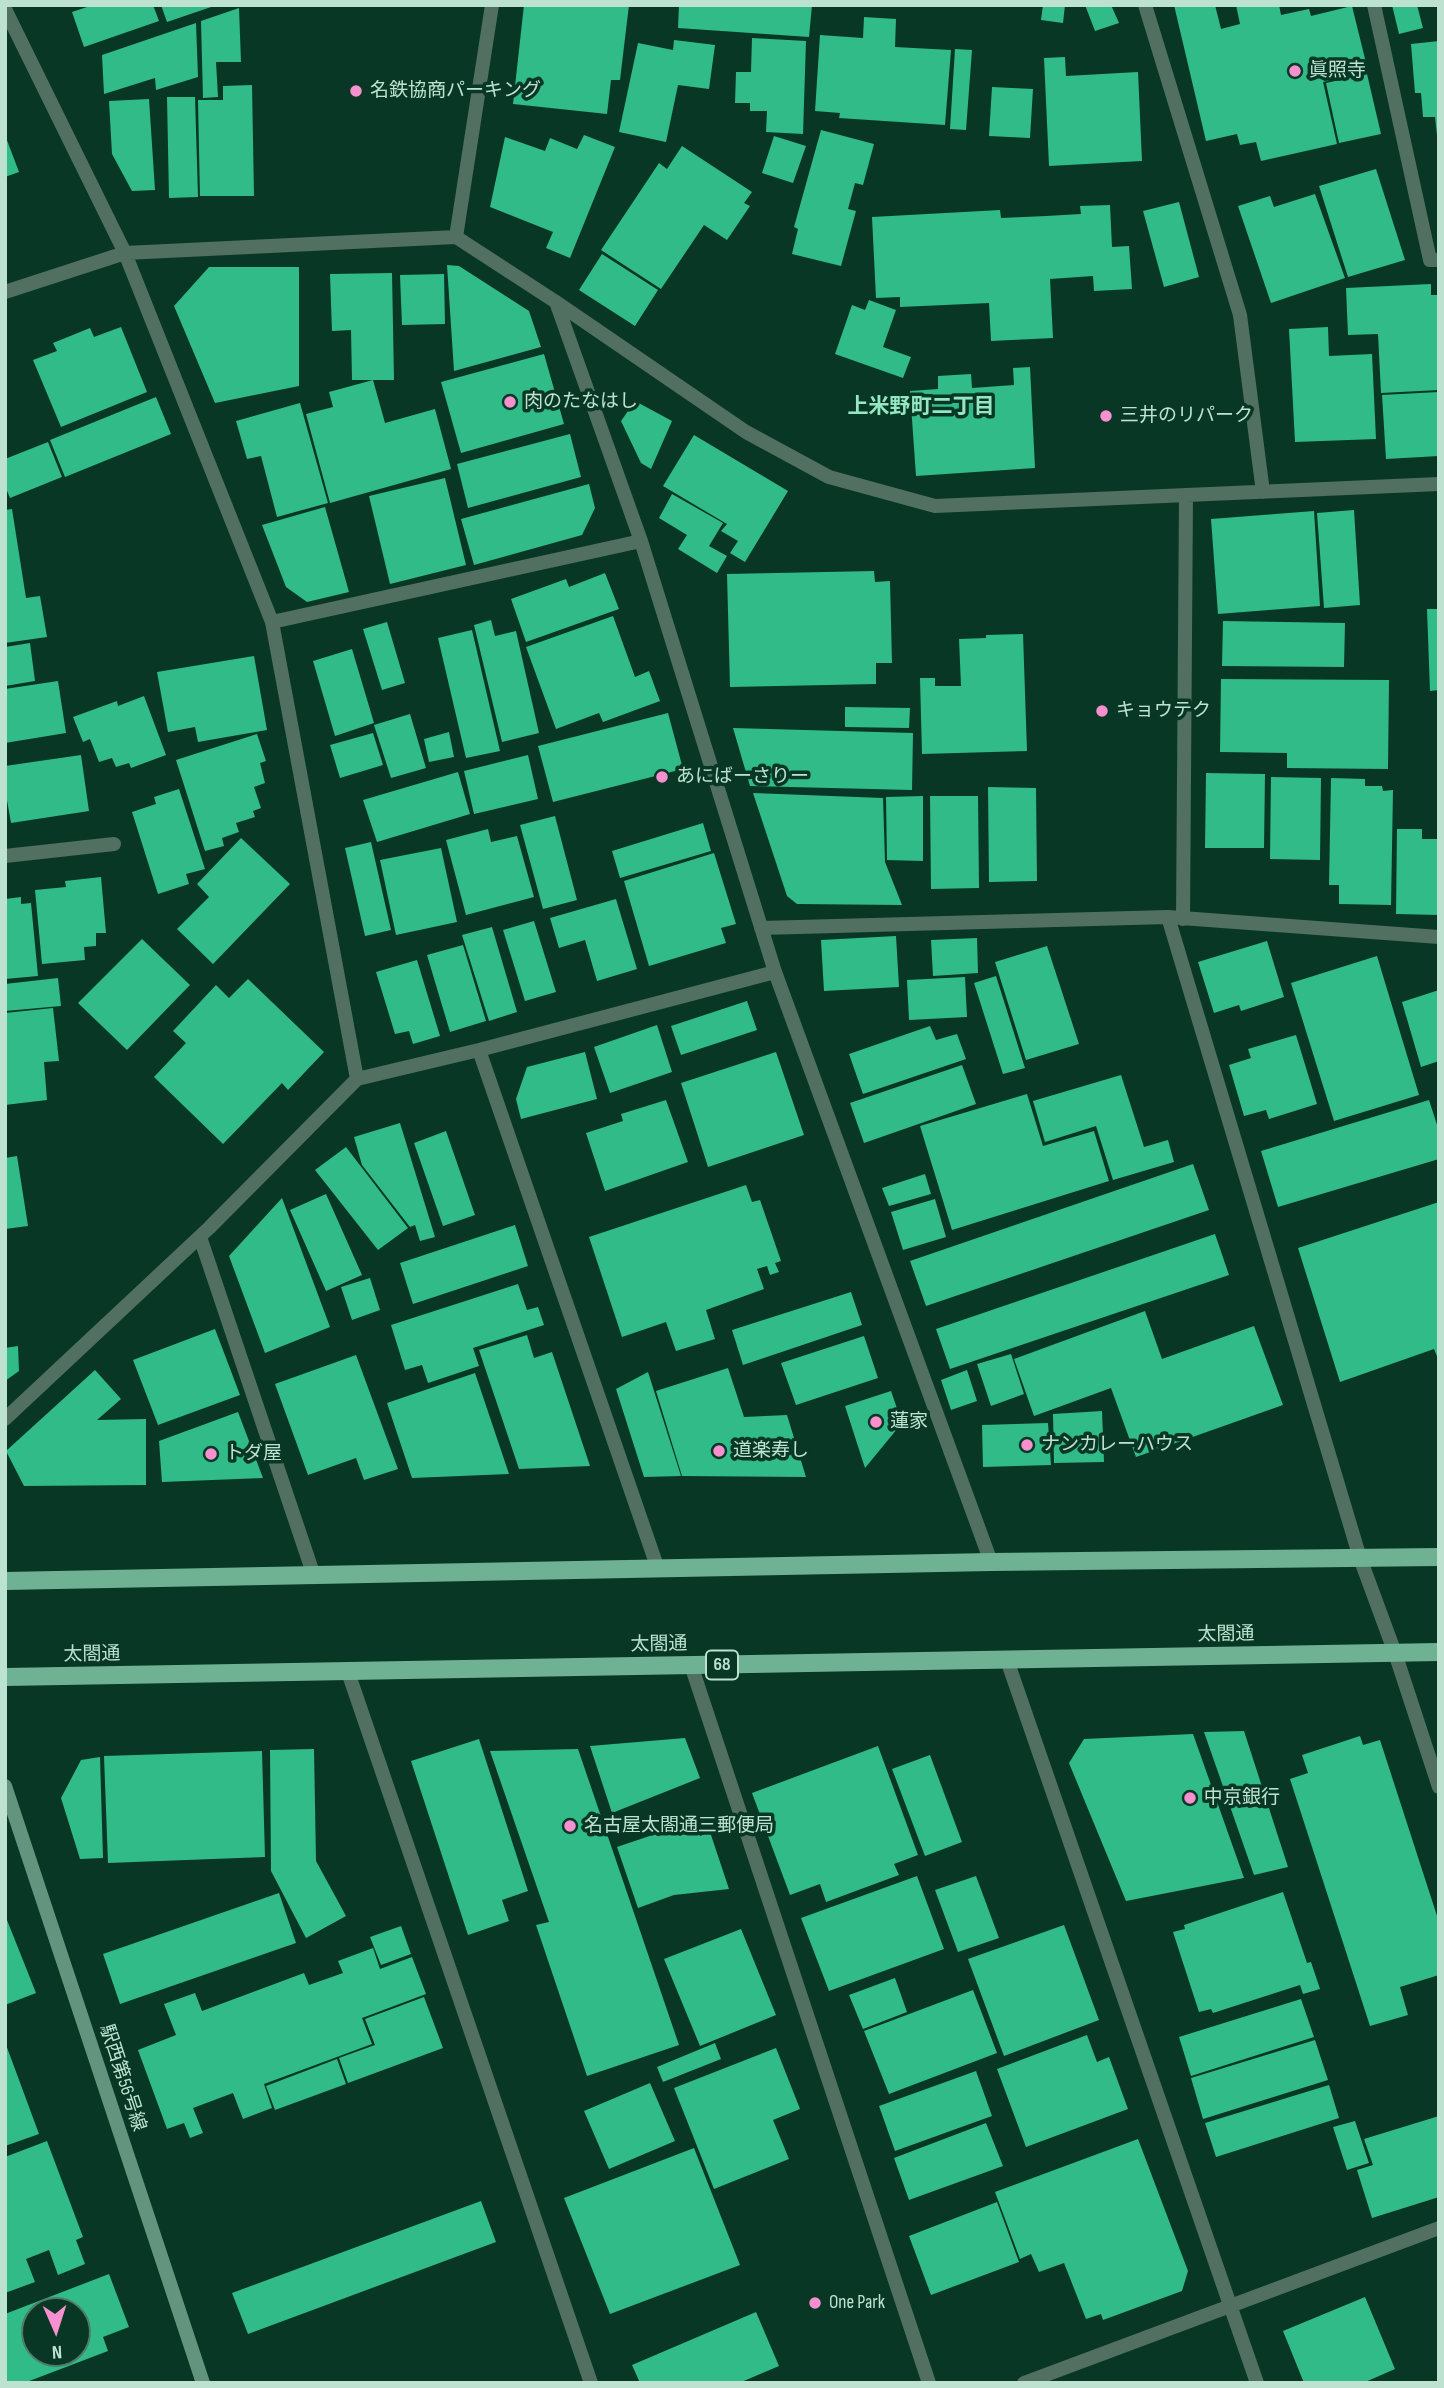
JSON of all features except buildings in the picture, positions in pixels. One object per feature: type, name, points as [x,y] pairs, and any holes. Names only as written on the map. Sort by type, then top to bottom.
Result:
[{"type":"main road","points":[[5,1581],[990,1562],[1439,1557]]},
{"type":"main road","name":"太閤通","points":[[5,1677],[1439,1652]]},
{"type":"street","points":[[456,237],[492,5]]},
{"type":"street","points":[[1145,5],[1240,315],[1263,492]]},
{"type":"street","points":[[1374,5],[1430,260],[1439,260]]},
{"type":"street","points":[[5,9],[124,253],[272,622],[357,1079]]},
{"type":"street","points":[[5,292],[124,253],[456,237],[746,432],[829,477],[935,506],[1439,484]]},
{"type":"street","points":[[556,302],[641,541],[775,972],[990,1562]]},
{"type":"street","points":[[1186,495],[1175,918],[1360,1558],[1395,1653],[1439,1787]]},
{"type":"street","points":[[272,622],[641,541]]},
{"type":"street","points":[[5,856],[114,844]]},
{"type":"street","points":[[761,928],[1175,918],[1439,937]]},
{"type":"street","points":[[5,1419],[200,1237],[357,1079],[479,1050],[775,972]]},
{"type":"street","points":[[479,1050],[658,1569]]},
{"type":"street","points":[[200,1237],[314,1576]]},
{"type":"street","points":[[1007,1660],[1257,2383]]},
{"type":"street","points":[[691,1665],[929,2383]]},
{"type":"street","points":[[348,1672],[591,2383]]},
{"type":"street","name":"駅西第56号線","points":[[5,1786],[203,2383]]},
{"type":"street","points":[[1024,2383],[1439,2228]]},
{"type":"place","name":"眞照寺","points":[[1295,71]]},
{"type":"place","name":"名鉄協商パーキング","points":[[356,91]]},
{"type":"place","name":"肉のたなはし","points":[[510,402]]},
{"type":"place","name":"三井のリパーク","points":[[1106,416]]},
{"type":"place","name":"キョウテク","points":[[1102,711]]},
{"type":"place","name":"あにばーさりー","points":[[662,777]]},
{"type":"place","name":"蓮家","points":[[876,1422]]},
{"type":"place","name":"ナンカレーハウス","points":[[1027,1445]]},
{"type":"place","name":"道楽寿し","points":[[719,1451]]},
{"type":"place","name":"トダ屋","points":[[211,1454]]},
{"type":"place","name":"中京銀行","points":[[1190,1798]]},
{"type":"place","name":"名古屋太閤通三郵便局","points":[[570,1826]]},
{"type":"place","name":"One Park","points":[[815,2303]]},
{"type":"district","name":"上米野町二丁目","points":[[921,408]]}]
